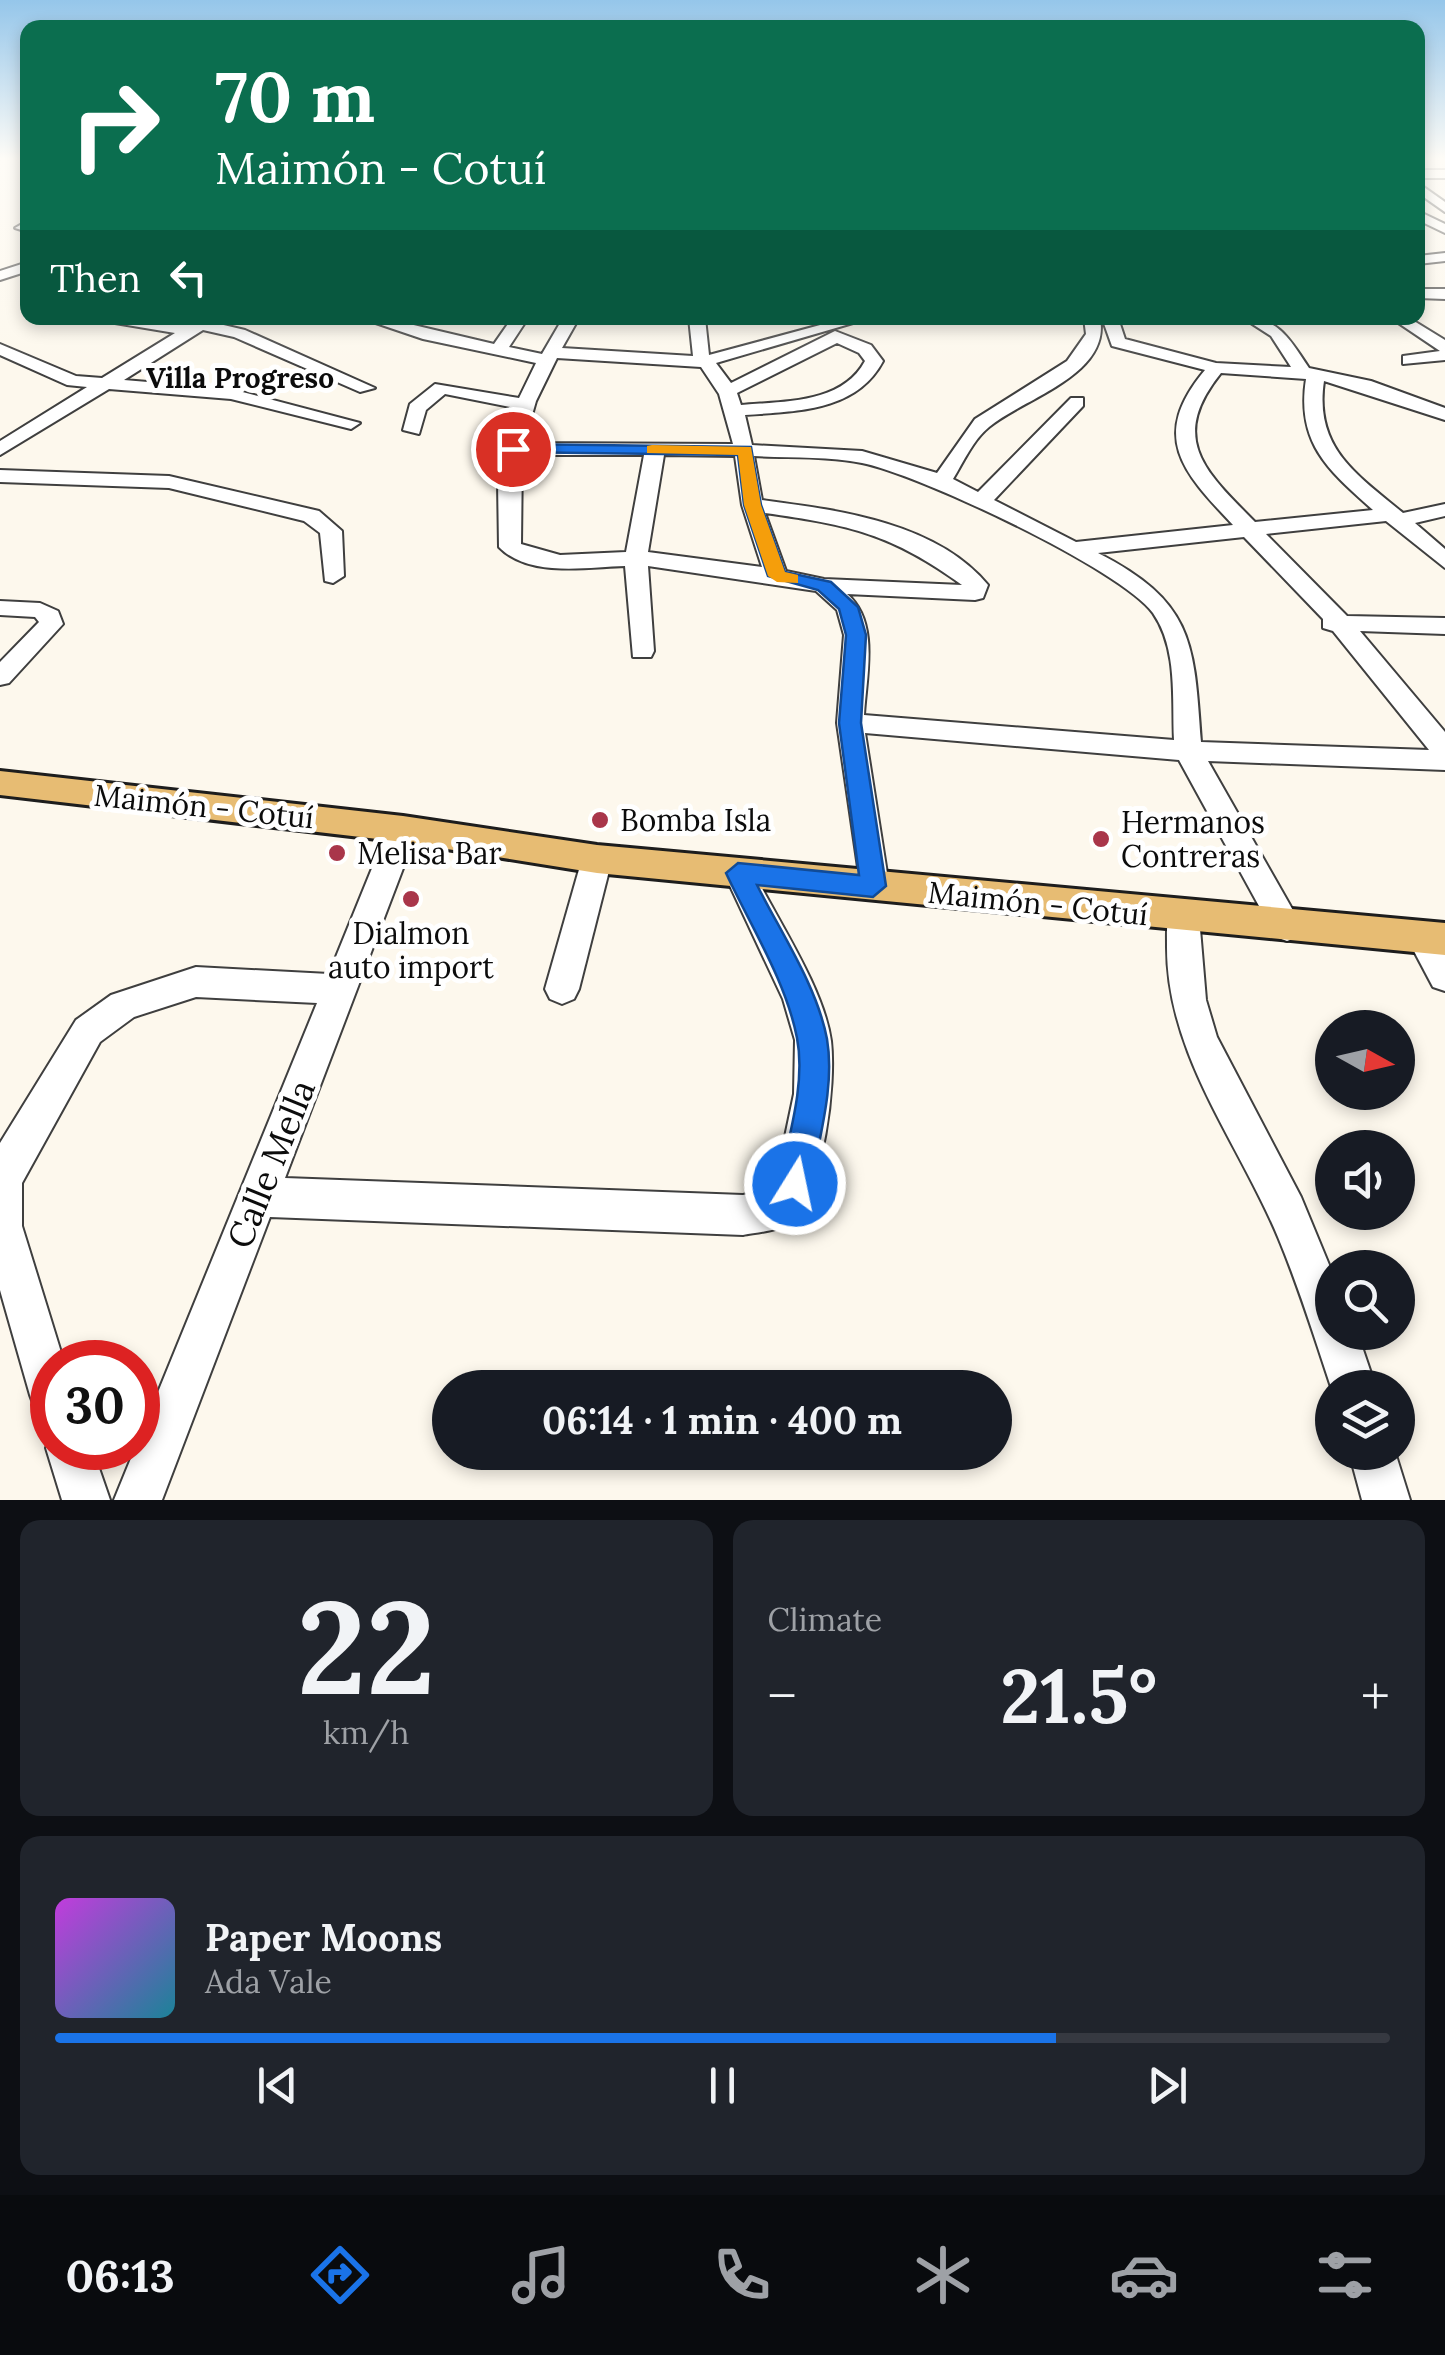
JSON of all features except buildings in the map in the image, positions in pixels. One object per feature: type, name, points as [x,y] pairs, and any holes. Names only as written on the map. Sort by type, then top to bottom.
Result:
[{"type":"main road","name":"Maimón - Cotuí","points":[[0,783],[403,828],[597,858],[1287,928],[1434,938]]},
{"type":"street","points":[[0,450],[198,325]]},
{"type":"street","points":[[204,325],[240,333],[366,388]]},
{"type":"street","points":[[392,325],[499,350],[548,356],[702,362],[831,333],[848,325]]},
{"type":"street","points":[[429,336],[438,325]]},
{"type":"street","points":[[499,350],[515,325]]},
{"type":"street","points":[[567,325],[525,405],[506,470],[510,547],[533,560],[563,565],[636,559],[777,576],[824,586],[975,593],[976,585],[921,545],[840,517],[752,505]]},
{"type":"street","points":[[696,325],[695,340],[702,362],[730,401],[746,450],[752,505],[777,576]]},
{"type":"street","points":[[942,481],[978,427],[1012,400],[1049,383],[1080,360],[1094,340],[1093,325]]},
{"type":"street","points":[[1112,325],[1118,342],[1216,368],[1282,376],[1310,373],[1364,385],[1445,414]]},
{"type":"street","points":[[1263,325],[1277,333],[1310,373],[1317,436],[1395,517],[1445,561]]},
{"type":"street","points":[[1410,325],[1445,347]]},
{"type":"street","points":[[730,401],[813,401],[855,388],[869,378],[874,361],[865,348],[831,333]]},
{"type":"street","points":[[730,401],[819,349],[831,333]]},
{"type":"street","points":[[0,349],[72,381],[231,394],[351,423]]},
{"type":"street","points":[[1409,360],[1445,355]]},
{"type":"street","points":[[1216,368],[1194,396],[1185,438],[1195,473],[1340,623],[1445,750]]},
{"type":"street","points":[[412,430],[418,408],[442,388],[525,405]]},
{"type":"street","points":[[982,500],[1077,402]]},
{"type":"street","points":[[513,449],[746,450],[862,457],[942,481],[1108,567],[1162,608],[1182,652],[1188,751],[1287,928]]},
{"type":"street","points":[[642,651],[636,559],[655,450]]},
{"type":"street","points":[[0,476],[170,482],[311,516],[330,530],[333,576]]},
{"type":"street","points":[[1071,549],[1445,510]]},
{"type":"street","points":[[824,586],[848,607],[856,635],[850,723],[873,886]]},
{"type":"street","points":[[0,608],[40,610],[50,616],[51,624],[0,677]]},
{"type":"street","points":[[1312,622],[1445,626]]},
{"type":"street","points":[[850,723],[1188,751],[1445,760]]},
{"type":"street","name":"Calle Mella","points":[[138,1500],[403,828]]},
{"type":"street","points":[[562,989],[597,858]]},
{"type":"street","points":[[258,1197],[744,1215],[777,1208],[795,1184],[812,1094],[812,1040],[800,999],[738,873]]},
{"type":"street","points":[[1182,917],[1180,966],[1188,1010],[1210,1067],[1288,1214],[1315,1282]]},
{"type":"street","points":[[1434,938],[1445,977]]},
{"type":"street","points":[[36,1340],[2,1226],[2,1182],[22,1138],[88,1031],[123,1006],[196,982],[340,989]]},
{"type":"street","points":[[77,1470],[86,1500]]},
{"type":"street","points":[[1377,1470],[1386,1500]]},
{"type":"slow traffic","points":[[652,450],[746,450],[752,505],[777,576],[791,579]]},
{"type":"place","name":"Bomba Isla","points":[[600,820]]},
{"type":"place","name":"Hermanos Contreras","points":[[1101,839]]},
{"type":"place","name":"Melisa Bar","points":[[337,853]]},
{"type":"place","name":"Dialmon auto import","points":[[411,899]]},
{"type":"district","name":"Villa Progreso","points":[[240,378]]},
{"type":"route","points":[[513,449],[746,450],[752,505],[777,576],[824,586],[848,607],[856,635],[850,723],[873,886],[738,873],[800,999],[812,1040],[812,1094],[795,1184]]}]
